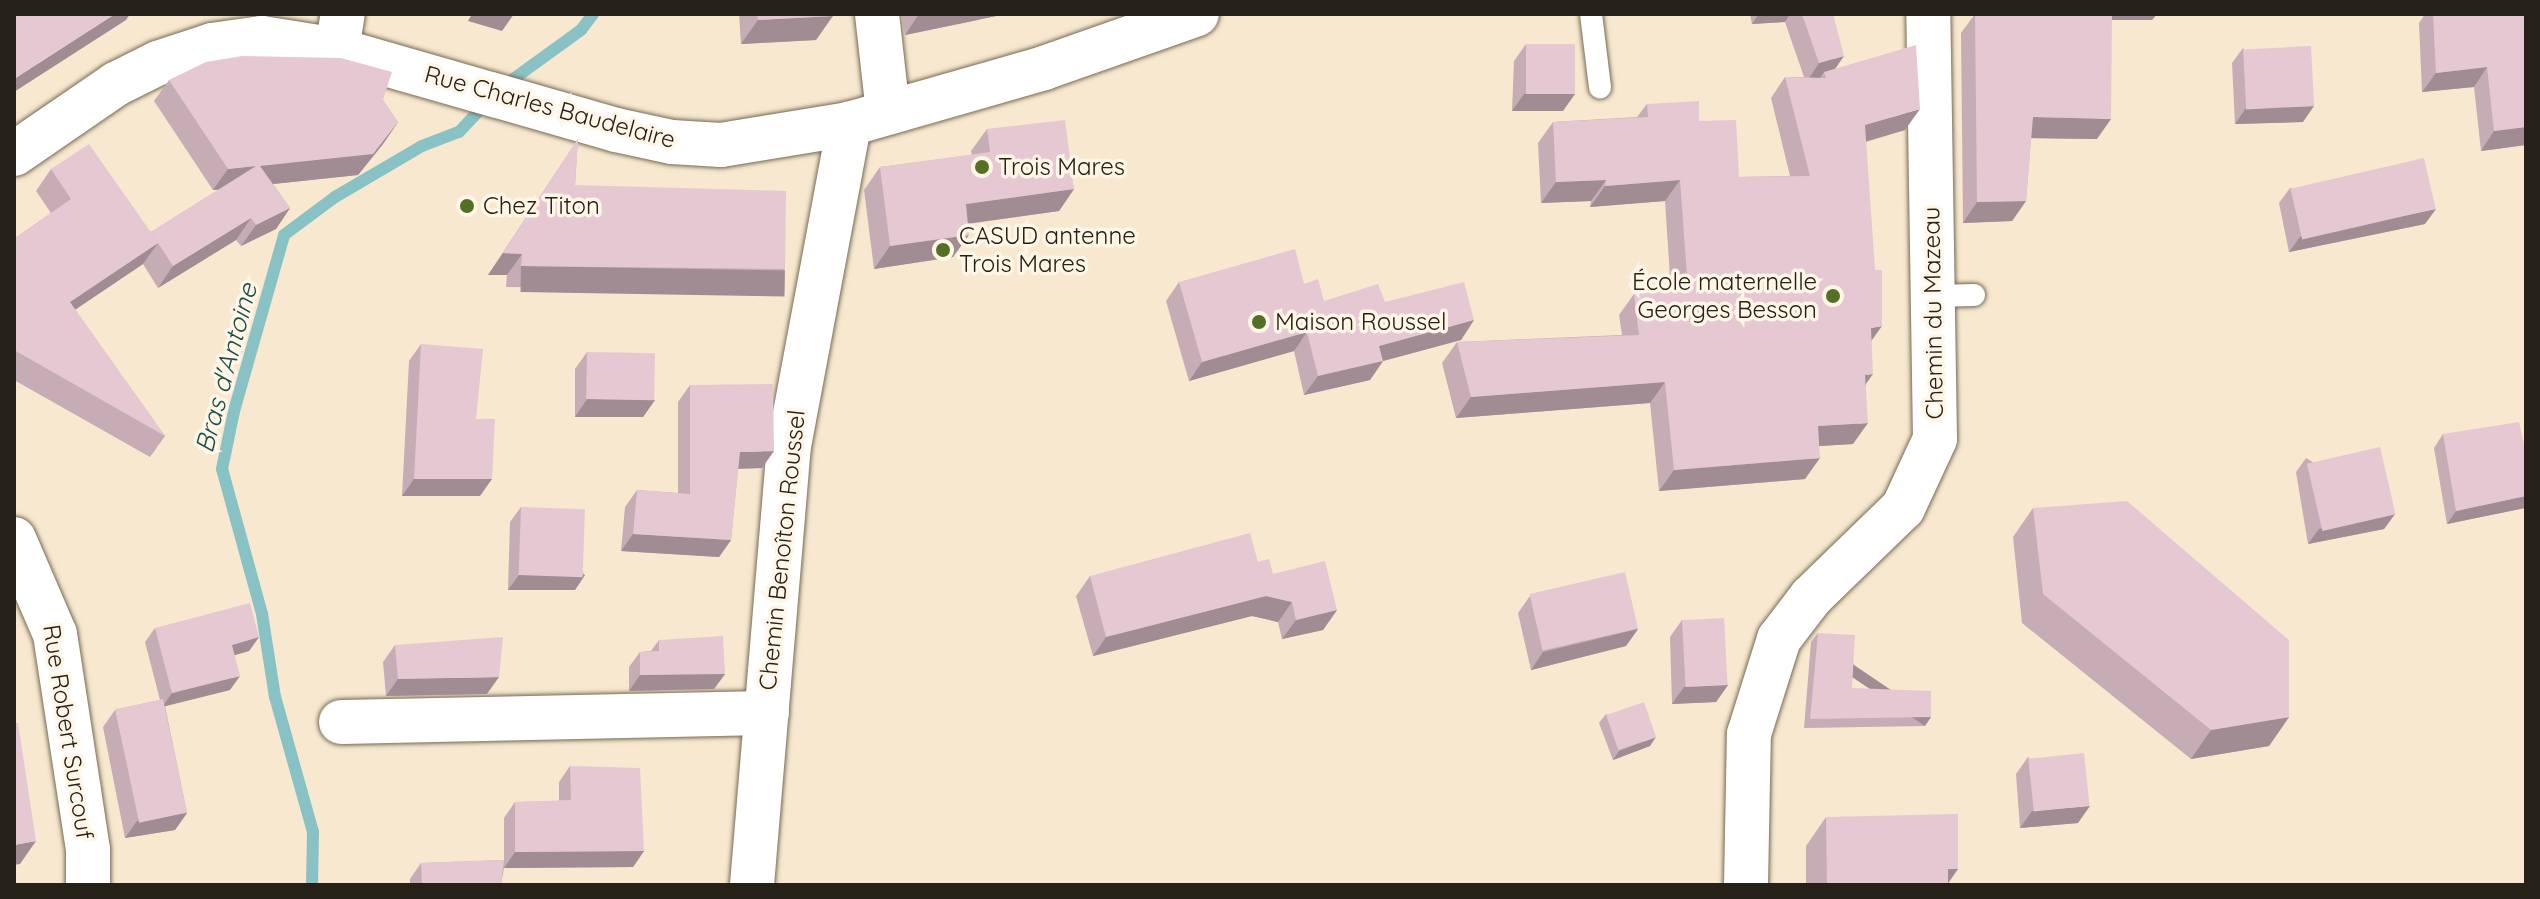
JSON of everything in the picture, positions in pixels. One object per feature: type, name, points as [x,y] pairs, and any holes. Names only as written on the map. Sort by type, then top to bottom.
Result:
[{"type":"street","name":"Chemin Benoîton Roussel","points":[[752,885],[789,446],[868,118],[877,14]]},
{"type":"street","name":"Rue Charles Baudelaire","points":[[14,154],[116,84],[199,49],[262,38],[340,32],[461,84],[534,107],[672,142],[721,145],[868,118],[1044,68],[1197,14]]},
{"type":"street","name":"Chemin du Mazeau","points":[[1746,885],[1749,734],[1761,685],[1779,639],[1836,570],[1894,518],[1935,439],[1953,296],[1928,14]]},
{"type":"street","name":"Rue Robert Surcouf","points":[[14,539],[55,634],[88,850],[88,885]]},
{"type":"street","points":[[341,722],[767,713]]},
{"type":"lane","points":[[1591,14],[1600,87]]},
{"type":"building","points":[[14,14],[115,14],[14,79]]},
{"type":"building","points":[[757,14],[833,14],[833,16],[758,20]]},
{"type":"building","points":[[1802,14],[1833,14],[1844,56],[1819,63]]},
{"type":"building","points":[[1975,14],[2112,14],[2111,119],[2033,117],[2026,201],[1977,202]]},
{"type":"building","points":[[2433,14],[2526,14],[2526,127],[2494,131],[2487,67],[2436,73]]},
{"type":"building","points":[[1526,44],[1575,44],[1575,94],[1526,94]]},
{"type":"building","points":[[1916,45],[1920,109],[1865,125],[1875,270],[1882,270],[1882,326],[1871,328],[1873,374],[1865,375],[1868,423],[1818,426],[1820,458],[1674,470],[1665,382],[1471,397],[1457,342],[1639,335],[1634,294],[1688,290],[1680,180],[1605,186],[1606,180],[1556,182],[1553,122],[1648,117],[1647,104],[1699,101],[1699,121],[1736,120],[1739,177],[1810,176],[1785,77],[1826,78],[1824,72]]},
{"type":"building","points":[[2311,46],[2314,106],[2246,109],[2243,50]]},
{"type":"building","points":[[242,56],[341,58],[392,72],[383,100],[398,122],[373,154],[260,166],[290,208],[256,225],[251,218],[173,266],[158,243],[70,302],[165,436],[14,350],[14,239],[71,199],[51,169],[89,144],[157,241],[151,232],[256,166],[228,169],[169,80],[206,62]]},
{"type":"building","points":[[1065,120],[1074,189],[966,204],[969,235],[890,246],[880,167],[990,152],[987,129]]},
{"type":"building","points":[[578,139],[575,185],[786,191],[785,269],[521,266],[522,254],[503,253]]},
{"type":"building","points":[[2424,158],[2436,209],[2302,239],[2291,189]]},
{"type":"building","points":[[1295,249],[1304,284],[1318,279],[1324,301],[1378,284],[1385,302],[1464,282],[1474,320],[1379,346],[1383,361],[1318,376],[1307,332],[1202,362],[1179,282]]},
{"type":"building","points":[[421,344],[483,349],[476,419],[495,419],[492,479],[414,479]]},
{"type":"building","points":[[587,352],[655,353],[654,400],[586,399]]},
{"type":"building","points":[[773,384],[774,451],[740,452],[731,540],[633,534],[637,490],[690,494],[690,385]]},
{"type":"building","points":[[2519,422],[2526,453],[2526,496],[2456,511],[2443,434]]},
{"type":"building","points":[[2380,447],[2396,514],[2322,531],[2307,464]]},
{"type":"building","points":[[2127,501],[2289,640],[2289,717],[2211,730],[2043,594],[2033,508]]},
{"type":"building","points":[[521,507],[585,509],[583,577],[519,575]]},
{"type":"building","points":[[1250,533],[1258,562],[1269,559],[1273,574],[1325,561],[1337,610],[1296,620],[1292,602],[1266,596],[1106,637],[1090,576]]},
{"type":"building","points":[[1625,572],[1638,629],[1543,651],[1530,594]]},
{"type":"building","points":[[250,603],[259,637],[232,645],[240,676],[172,693],[155,628]]},
{"type":"building","points":[[1724,618],[1728,685],[1686,687],[1682,620]]},
{"type":"building","points":[[1818,633],[1855,635],[1852,688],[1931,691],[1931,717],[1810,719]]},
{"type":"building","points":[[723,636],[725,674],[640,675],[640,652],[659,651],[659,640]]},
{"type":"building","points":[[503,637],[499,677],[398,679],[395,645]]},
{"type":"building","points":[[163,699],[187,812],[139,823],[115,709]]},
{"type":"building","points":[[1644,702],[1656,737],[1618,750],[1606,715]]},
{"type":"building","points":[[14,723],[18,723],[36,841],[14,845]]},
{"type":"building","points":[[2084,753],[2090,806],[2034,812],[2028,759]]},
{"type":"building","points":[[570,766],[640,768],[644,851],[515,852],[515,802],[571,800]]},
{"type":"building","points":[[1958,814],[1958,869],[1948,869],[1948,885],[1827,885],[1826,817]]},
{"type":"building","points":[[504,860],[501,885],[422,885],[421,863]]},
{"type":"waterway","name":"Bras d'Antoine","points":[[501,88],[581,30],[593,14]]},
{"type":"waterway","name":"Bras d'Antoine","points":[[312,885],[313,832],[275,697],[262,614],[222,469],[234,411],[284,235],[335,197],[422,146],[459,132],[488,101]]},
{"type":"place","name":"Trois Mares","points":[[982,167]]},
{"type":"place","name":"Chez Titon","points":[[467,206]]},
{"type":"place","name":"CASUD antenne Trois Mares","points":[[943,250]]},
{"type":"place","name":"École maternelle Georges Besson","points":[[1833,296]]},
{"type":"place","name":"Maison Roussel","points":[[1259,322]]}]
